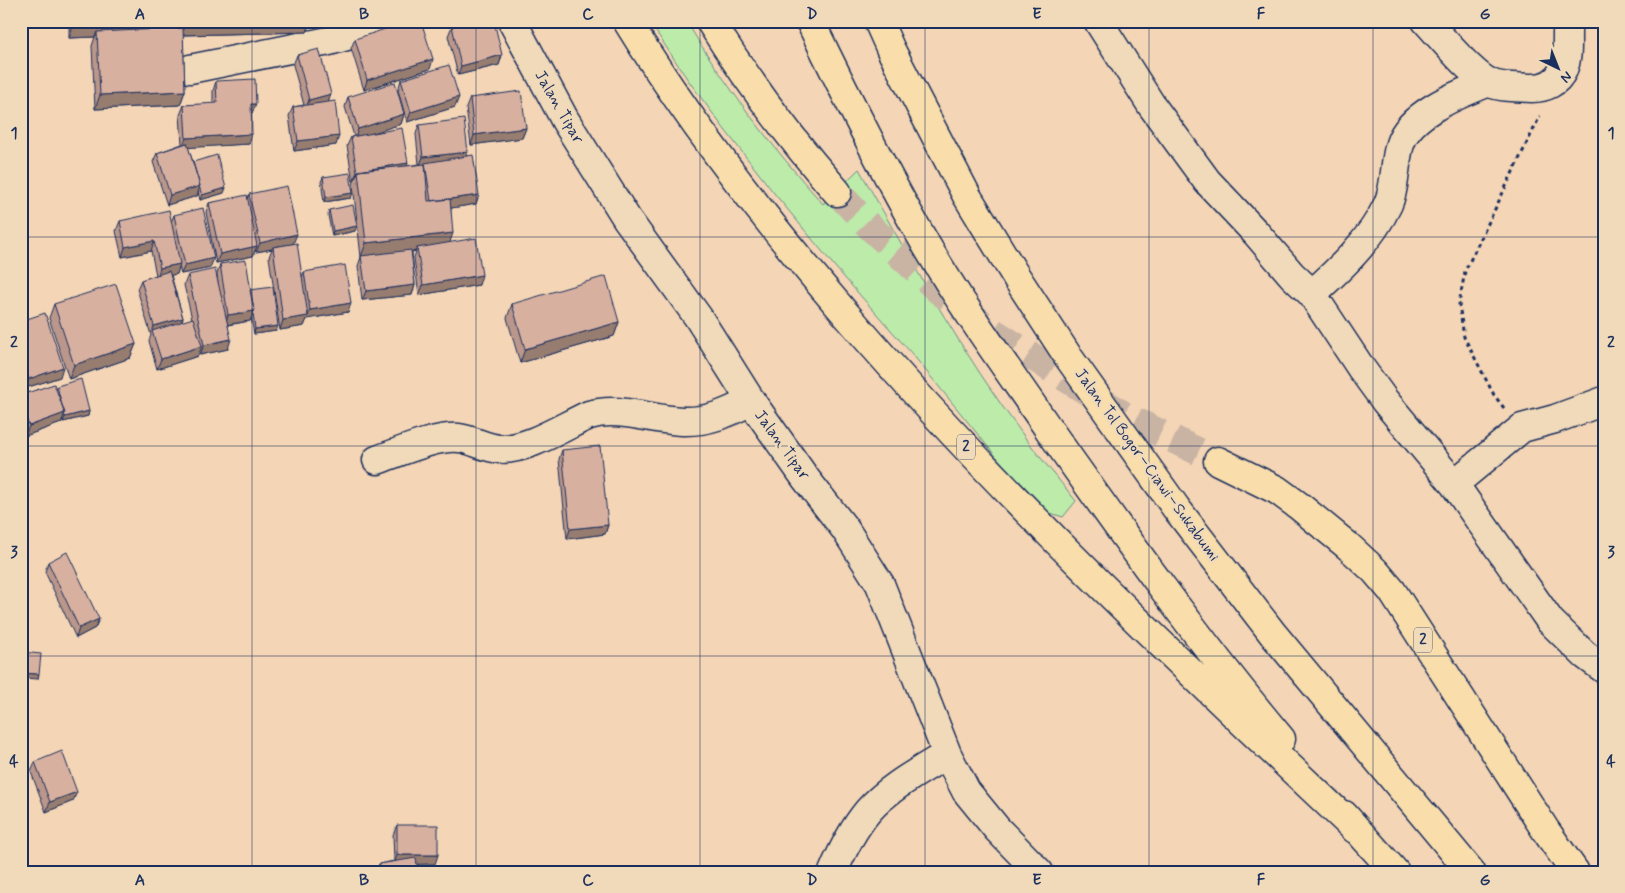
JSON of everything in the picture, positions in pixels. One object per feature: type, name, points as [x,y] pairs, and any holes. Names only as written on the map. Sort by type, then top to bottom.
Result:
[{"type":"highway","name":"2","points":[[627,21],[659,74],[712,150],[809,272],[888,364],[1071,556],[1151,636],[1355,829]]},
{"type":"highway","points":[[710,21],[754,88],[837,192]]},
{"type":"highway","name":"2","points":[[810,21],[870,144],[928,248],[1001,360],[1098,500],[1183,614],[1270,726],[1355,829],[1395,872]]},
{"type":"highway","name":"Jalan Tol Bogor–Ciawi–Sukabumi","points":[[878,21],[890,50],[968,196],[1017,278],[1069,358],[1176,508],[1273,634],[1472,872]]},
{"type":"highway","name":"2","points":[[1218,461],[1277,490],[1348,546],[1375,571],[1397,599],[1546,831],[1575,872]]},
{"type":"street","points":[[190,69],[329,41],[400,21]]},
{"type":"street","name":"Jalan Tipar","points":[[512,21],[565,120],[627,219],[698,317],[751,401],[806,479],[845,529],[880,584],[947,754],[966,791],[997,829],[1039,872]]},
{"type":"street","points":[[1098,21],[1123,64],[1207,181],[1292,275],[1312,294],[1361,368],[1454,484],[1550,621],[1585,655],[1604,669]]},
{"type":"street","points":[[1426,21],[1460,57],[1490,82],[1505,87],[1542,88],[1555,81],[1562,72],[1568,52],[1568,21]]},
{"type":"street","points":[[1312,294],[1343,267],[1362,244],[1389,202],[1400,142],[1411,127],[1426,113],[1443,102],[1490,82]]},
{"type":"street","points":[[377,460],[445,439],[457,438],[500,449],[514,447],[527,444],[589,415],[600,412],[617,412],[681,421],[702,421],[723,416],[751,401]]},
{"type":"street","points":[[1454,484],[1522,428],[1604,401]]},
{"type":"street","points":[[833,872],[845,845],[868,811],[883,796],[947,754]]},
{"type":"path","points":[[1522,428],[1508,414],[1494,395],[1464,337],[1460,304],[1465,271],[1531,138],[1555,81]]},
{"type":"green space","points":[[649,21],[686,21],[750,116],[823,204],[859,169],[959,341],[1026,439],[1076,501],[1063,517],[1047,512],[994,454],[913,355],[836,268],[725,130],[688,80]]},
{"type":"building","points":[[74,21],[180,21],[74,24]]},
{"type":"building","points":[[409,21],[421,21],[433,59],[367,80],[355,39]]},
{"type":"building","points":[[471,21],[494,21],[502,55],[461,66],[452,26]]},
{"type":"building","points":[[183,28],[185,91],[100,95],[97,32]]},
{"type":"building","points":[[319,49],[331,94],[309,100],[297,55]]},
{"type":"building","points":[[449,65],[459,97],[411,112],[401,80]]},
{"type":"building","points":[[255,79],[256,104],[251,104],[252,134],[186,138],[184,105],[217,103],[216,81]]},
{"type":"building","points":[[395,82],[404,114],[358,129],[348,97]]},
{"type":"building","points":[[521,91],[526,128],[474,135],[470,98]]},
{"type":"building","points":[[335,101],[339,136],[298,141],[293,107]]},
{"type":"building","points":[[464,119],[468,152],[423,157],[419,125]]},
{"type":"building","points":[[402,128],[408,163],[357,172],[351,137]]},
{"type":"building","points":[[187,143],[200,186],[170,195],[157,153]]},
{"type":"building","points":[[217,155],[226,188],[202,195],[193,162]]},
{"type":"building","points":[[473,155],[479,195],[431,201],[425,163]]},
{"type":"building","points":[[425,164],[428,201],[450,199],[453,233],[366,243],[358,171]]},
{"type":"building","points":[[350,173],[353,193],[326,197],[323,177]]},
{"type":"building","points":[[287,186],[297,234],[260,243],[249,194]]},
{"type":"building","points":[[247,195],[257,246],[220,254],[209,203]]},
{"type":"building","points":[[353,205],[357,226],[333,231],[329,210]]},
{"type":"building","points":[[203,208],[214,258],[185,265],[174,215]]},
{"type":"building","points":[[169,210],[180,264],[160,268],[154,241],[125,247],[120,221]]},
{"type":"building","points":[[476,238],[482,275],[423,285],[417,248]]},
{"type":"building","points":[[297,243],[308,316],[283,320],[273,247]]},
{"type":"building","points":[[411,250],[415,285],[366,291],[361,256]]},
{"type":"building","points":[[246,260],[254,311],[228,315],[220,264]]},
{"type":"building","points":[[345,265],[351,303],[310,310],[304,272]]},
{"type":"building","points":[[215,269],[231,339],[204,345],[188,275]]},
{"type":"building","points":[[169,271],[183,318],[154,326],[141,280]]},
{"type":"building","points":[[606,276],[619,322],[525,349],[512,304]]},
{"type":"building","points":[[116,284],[136,344],[74,365],[54,304]]},
{"type":"building","points":[[273,287],[278,326],[255,329],[250,290]]},
{"type":"building","points":[[45,313],[63,367],[29,379],[21,357],[21,321]]},
{"type":"building","points":[[193,318],[202,346],[161,359],[152,331]]},
{"type":"building","points":[[21,372],[26,385],[21,387]]},
{"type":"building","points":[[81,379],[89,411],[65,417],[57,386]]},
{"type":"building","points":[[54,384],[65,413],[29,426],[21,404],[21,395]]},
{"type":"building","points":[[600,446],[608,525],[570,529],[562,450]]},
{"type":"building","points":[[67,552],[99,619],[79,628],[48,562]]},
{"type":"building","points":[[21,652],[41,654],[39,674],[21,673]]},
{"type":"building","points":[[62,751],[77,792],[50,802],[35,762]]},
{"type":"building","points":[[397,825],[438,825],[438,855],[397,855]]},
{"type":"building","points":[[416,858],[418,872],[380,872],[379,864]]},
{"type":"tunnel","points":[[837,192],[869,226],[938,290],[992,331],[1127,417],[1218,461]]}]
